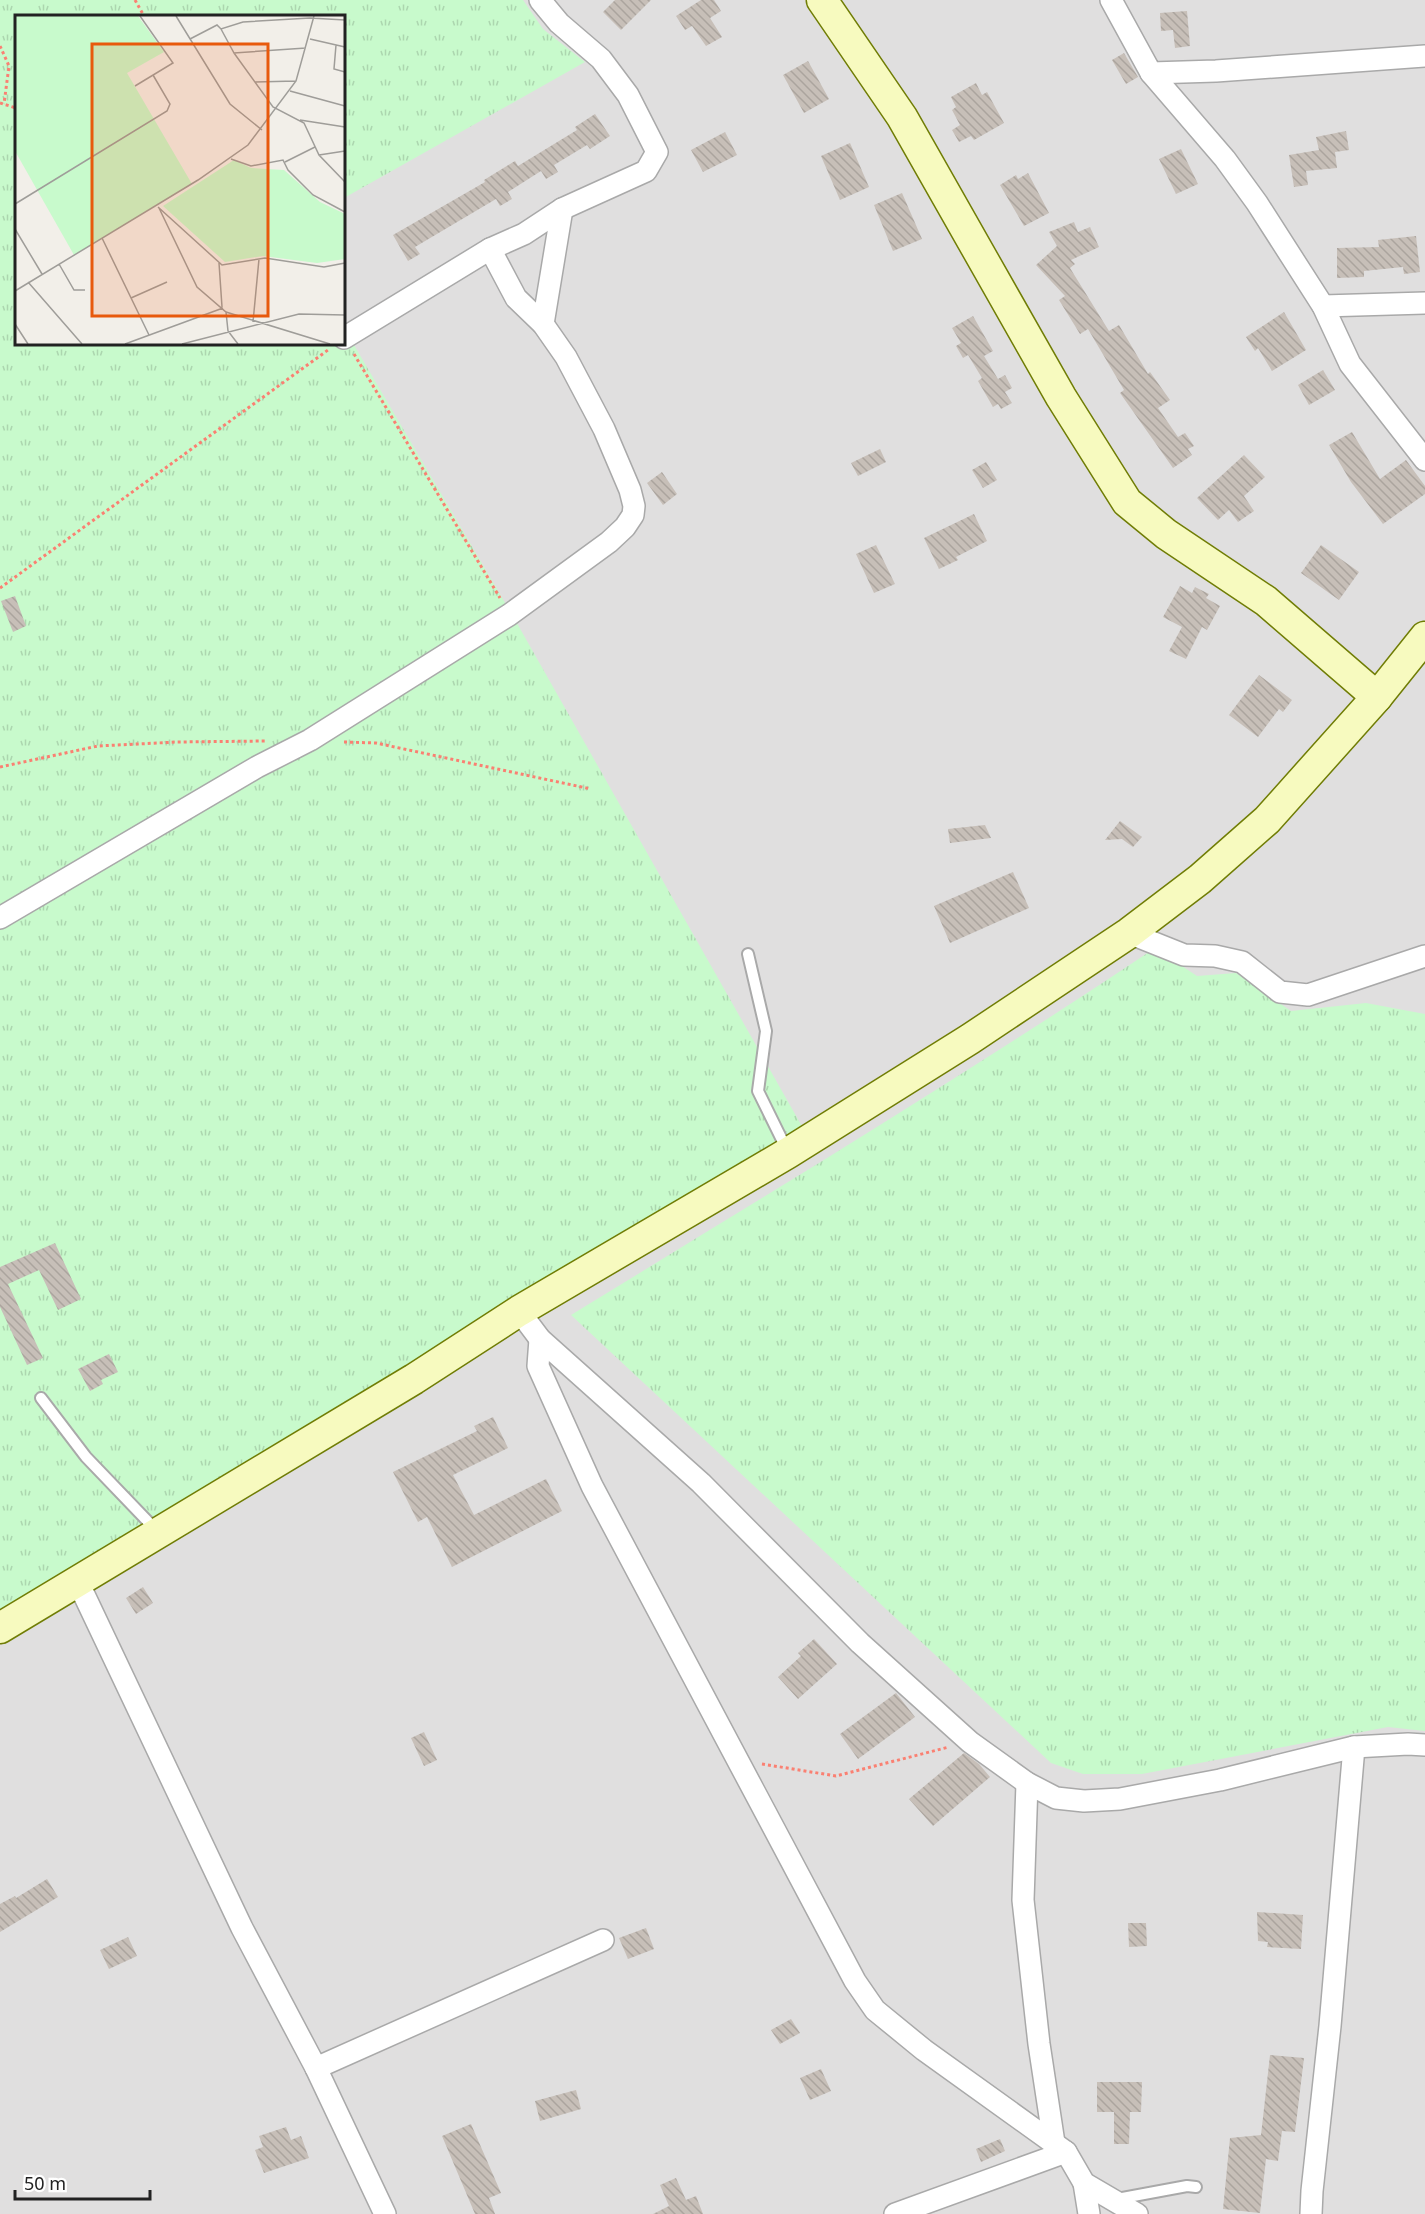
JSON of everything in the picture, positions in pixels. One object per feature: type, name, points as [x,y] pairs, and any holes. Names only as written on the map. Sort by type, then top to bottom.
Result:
[{"type":"main road","points":[[822,0],[902,117],[1061,397],[1127,502],[1166,534],[1266,601],[1377,697]]},
{"type":"main road","points":[[0,1628],[404,1385],[519,1311],[788,1153],[970,1039],[1129,933],[1200,879],[1267,820],[1377,697],[1425,637]]},
{"type":"street","points":[[345,337],[490,249],[524,234],[562,209],[646,171],[657,152],[628,95],[601,59],[559,23],[540,0]]},
{"type":"street","points":[[1110,0],[1151,73],[1226,159],[1257,203],[1323,306],[1350,364],[1425,460]]},
{"type":"street","points":[[1151,73],[1216,71],[1425,56]]},
{"type":"street","points":[[543,324],[562,209]]},
{"type":"street","points":[[0,918],[257,767],[310,740],[509,615],[609,542],[625,527],[633,515],[634,506],[630,490],[604,429],[566,357],[543,324],[516,298],[490,249]]},
{"type":"street","points":[[1323,306],[1425,303]]},
{"type":"street","points":[[1129,933],[1185,955],[1215,956],[1242,962],[1280,992],[1294,994],[1308,995],[1425,956]]},
{"type":"street","points":[[519,1311],[540,1339],[701,1483],[860,1643],[970,1742],[1027,1783],[1056,1798],[1084,1801],[1120,1799],[1220,1780],[1354,1748],[1425,1745]]},
{"type":"street","points":[[540,1339],[537,1366],[592,1486],[855,1981],[875,2010],[916,2043],[1060,2147],[1084,2183],[1089,2214]]},
{"type":"street","points":[[77,1580],[242,1928],[316,2068],[385,2214]]},
{"type":"street","points":[[1311,2214],[1354,1748]]},
{"type":"street","points":[[1027,1783],[1023,1900],[1039,2044],[1060,2147]]},
{"type":"street","points":[[316,2068],[603,1940]]},
{"type":"street","points":[[895,2214],[1060,2147]]},
{"type":"street","points":[[1084,2183],[1137,2214]]},
{"type":"lane","points":[[748,954],[766,1031],[758,1091],[788,1153]]},
{"type":"lane","points":[[41,1398],[86,1457],[158,1533]]},
{"type":"lane","points":[[1114,2200],[1187,2186],[1196,2187]]},
{"type":"path","points":[[135,0],[143,15]]},
{"type":"path","points":[[0,46],[9,66],[2,104]]},
{"type":"path","points":[[345,340],[509,615]]},
{"type":"path","points":[[0,588],[336,345]]},
{"type":"path","points":[[760,1764],[836,1776],[970,1742]]},
{"type":"shaded area","points":[[0,0],[1425,0],[1425,2214],[0,2214]]},
{"type":"green space","points":[[0,0],[523,0],[543,29],[585,62],[345,197],[345,15],[15,15],[15,345],[345,345],[345,330],[514,618],[808,1137],[0,1624]]},
{"type":"green space","points":[[1155,948],[1197,976],[1236,973],[1291,1011],[1366,1003],[1425,1014],[1425,1731],[1388,1727],[1142,1774],[1083,1774],[1051,1763],[571,1315],[938,1089]]},
{"type":"building","points":[[615,0],[651,0],[621,30],[603,12]]},
{"type":"building","points":[[701,0],[714,0],[721,11],[710,18],[722,37],[706,46],[692,26],[685,30],[676,16]]},
{"type":"building","points":[[1187,11],[1190,46],[1175,48],[1173,30],[1161,31],[1160,13]]},
{"type":"building","points":[[1124,53],[1138,77],[1126,84],[1112,60]]},
{"type":"building","points":[[808,61],[829,99],[804,113],[783,75]]},
{"type":"building","points":[[976,83],[982,95],[987,92],[1004,123],[974,140],[971,136],[959,142],[952,130],[960,125],[952,110],[956,107],[951,97]]},
{"type":"building","points":[[595,114],[610,136],[590,149],[587,145],[554,165],[558,172],[546,179],[541,171],[508,192],[512,199],[500,206],[496,199],[415,247],[420,254],[408,261],[393,235],[485,182],[484,180],[515,161],[518,166],[577,130],[575,127]]},
{"type":"building","points":[[1346,131],[1349,150],[1335,152],[1337,168],[1306,171],[1308,185],[1294,187],[1289,155],[1319,150],[1316,137]]},
{"type":"building","points":[[725,132],[737,155],[703,172],[691,150]]},
{"type":"building","points":[[850,143],[869,187],[840,200],[821,156]]},
{"type":"building","points":[[1181,149],[1198,184],[1176,194],[1159,159]]},
{"type":"building","points":[[1028,173],[1049,213],[1024,226],[1000,185],[1016,175],[1018,179]]},
{"type":"building","points":[[902,193],[922,239],[893,251],[874,205]]},
{"type":"building","points":[[1074,222],[1078,232],[1090,227],[1099,247],[1071,260],[1075,264],[1070,268],[1109,331],[1119,325],[1148,374],[1150,372],[1170,400],[1158,408],[1178,437],[1185,433],[1194,446],[1188,449],[1192,455],[1173,468],[1120,393],[1124,390],[1088,329],[1080,334],[1059,300],[1065,296],[1036,265],[1057,246],[1049,232]]},
{"type":"building","points":[[1416,236],[1420,272],[1404,274],[1403,267],[1364,271],[1364,277],[1337,278],[1337,248],[1379,247],[1378,240]]},
{"type":"building","points":[[1284,312],[1306,350],[1272,371],[1258,348],[1255,351],[1246,337]]},
{"type":"building","points":[[973,316],[993,351],[984,356],[998,379],[1005,375],[1012,388],[1005,392],[1012,403],[1001,409],[998,404],[993,407],[978,381],[982,378],[968,355],[963,358],[956,346],[961,343],[952,328]]},
{"type":"building","points":[[1323,370],[1335,390],[1309,405],[1298,385]]},
{"type":"building","points":[[1352,432],[1380,479],[1406,460],[1425,486],[1425,494],[1383,524],[1351,482],[1329,445]]},
{"type":"building","points":[[880,449],[886,462],[858,476],[851,463]]},
{"type":"building","points":[[1244,455],[1265,477],[1244,496],[1254,511],[1238,522],[1229,510],[1218,520],[1197,498]]},
{"type":"building","points":[[986,462],[997,480],[983,488],[972,470]]},
{"type":"building","points":[[662,472],[677,494],[663,505],[647,483]]},
{"type":"building","points":[[974,514],[987,541],[939,569],[924,538]]},
{"type":"building","points":[[876,545],[895,584],[874,593],[856,554]]},
{"type":"building","points":[[1321,545],[1359,572],[1339,600],[1301,573]]},
{"type":"building","points":[[1180,586],[1192,593],[1195,587],[1209,594],[1206,598],[1220,606],[1207,630],[1202,627],[1186,659],[1169,651],[1182,627],[1163,617]]},
{"type":"building","points":[[15,596],[26,626],[13,632],[1,601]]},
{"type":"building","points":[[1259,675],[1292,700],[1283,712],[1279,709],[1258,737],[1229,715]]},
{"type":"building","points":[[1120,821],[1142,837],[1133,847],[1122,839],[1105,840]]},
{"type":"building","points":[[985,825],[991,838],[950,843],[948,829]]},
{"type":"building","points":[[1013,872],[1029,908],[950,943],[934,906]]},
{"type":"building","points":[[55,1243],[81,1299],[58,1310],[39,1270],[8,1284],[43,1358],[27,1365],[0,1307],[0,1267]]},
{"type":"building","points":[[109,1354],[118,1372],[101,1380],[103,1384],[90,1391],[78,1369]]},
{"type":"building","points":[[493,1417],[508,1448],[453,1475],[474,1515],[546,1479],[562,1511],[452,1567],[427,1517],[418,1522],[393,1472],[477,1431],[474,1426]]},
{"type":"building","points":[[143,1587],[153,1603],[136,1614],[126,1598]]},
{"type":"building","points":[[814,1639],[837,1664],[798,1699],[778,1677],[801,1656],[798,1653]]},
{"type":"building","points":[[896,1693],[915,1717],[858,1759],[840,1734]]},
{"type":"building","points":[[424,1732],[437,1760],[424,1766],[411,1738]]},
{"type":"building","points":[[964,1753],[979,1764],[990,1777],[933,1826],[909,1799]]},
{"type":"building","points":[[47,1879],[58,1897],[0,1932],[0,1904],[15,1896],[16,1898]]},
{"type":"building","points":[[1257,1912],[1303,1915],[1301,1949],[1267,1947],[1268,1942],[1258,1941]]},
{"type":"building","points":[[1128,1923],[1146,1923],[1147,1946],[1129,1947]]},
{"type":"building","points":[[646,1928],[654,1949],[628,1959],[619,1938]]},
{"type":"building","points":[[128,1937],[137,1956],[109,1969],[100,1950]]},
{"type":"building","points":[[791,2019],[800,2033],[780,2044],[771,2030]]},
{"type":"building","points":[[1270,2055],[1304,2058],[1295,2132],[1282,2131],[1278,2161],[1266,2159],[1260,2213],[1223,2209],[1230,2138],[1261,2135]]},
{"type":"building","points":[[821,2069],[831,2091],[810,2100],[800,2078]]},
{"type":"building","points":[[1097,2082],[1142,2082],[1141,2112],[1130,2112],[1129,2144],[1114,2144],[1114,2112],[1097,2112]]},
{"type":"building","points":[[576,2090],[581,2109],[540,2121],[535,2101]]},
{"type":"building","points":[[471,2124],[501,2193],[489,2198],[495,2214],[475,2214],[442,2136]]},
{"type":"building","points":[[286,2127],[291,2140],[301,2136],[309,2158],[264,2173],[255,2150],[263,2147],[259,2136]]},
{"type":"building","points":[[1000,2139],[1005,2151],[981,2162],[976,2149]]},
{"type":"building","points":[[676,2178],[686,2200],[696,2196],[703,2214],[653,2214],[669,2206],[660,2185]]}]
